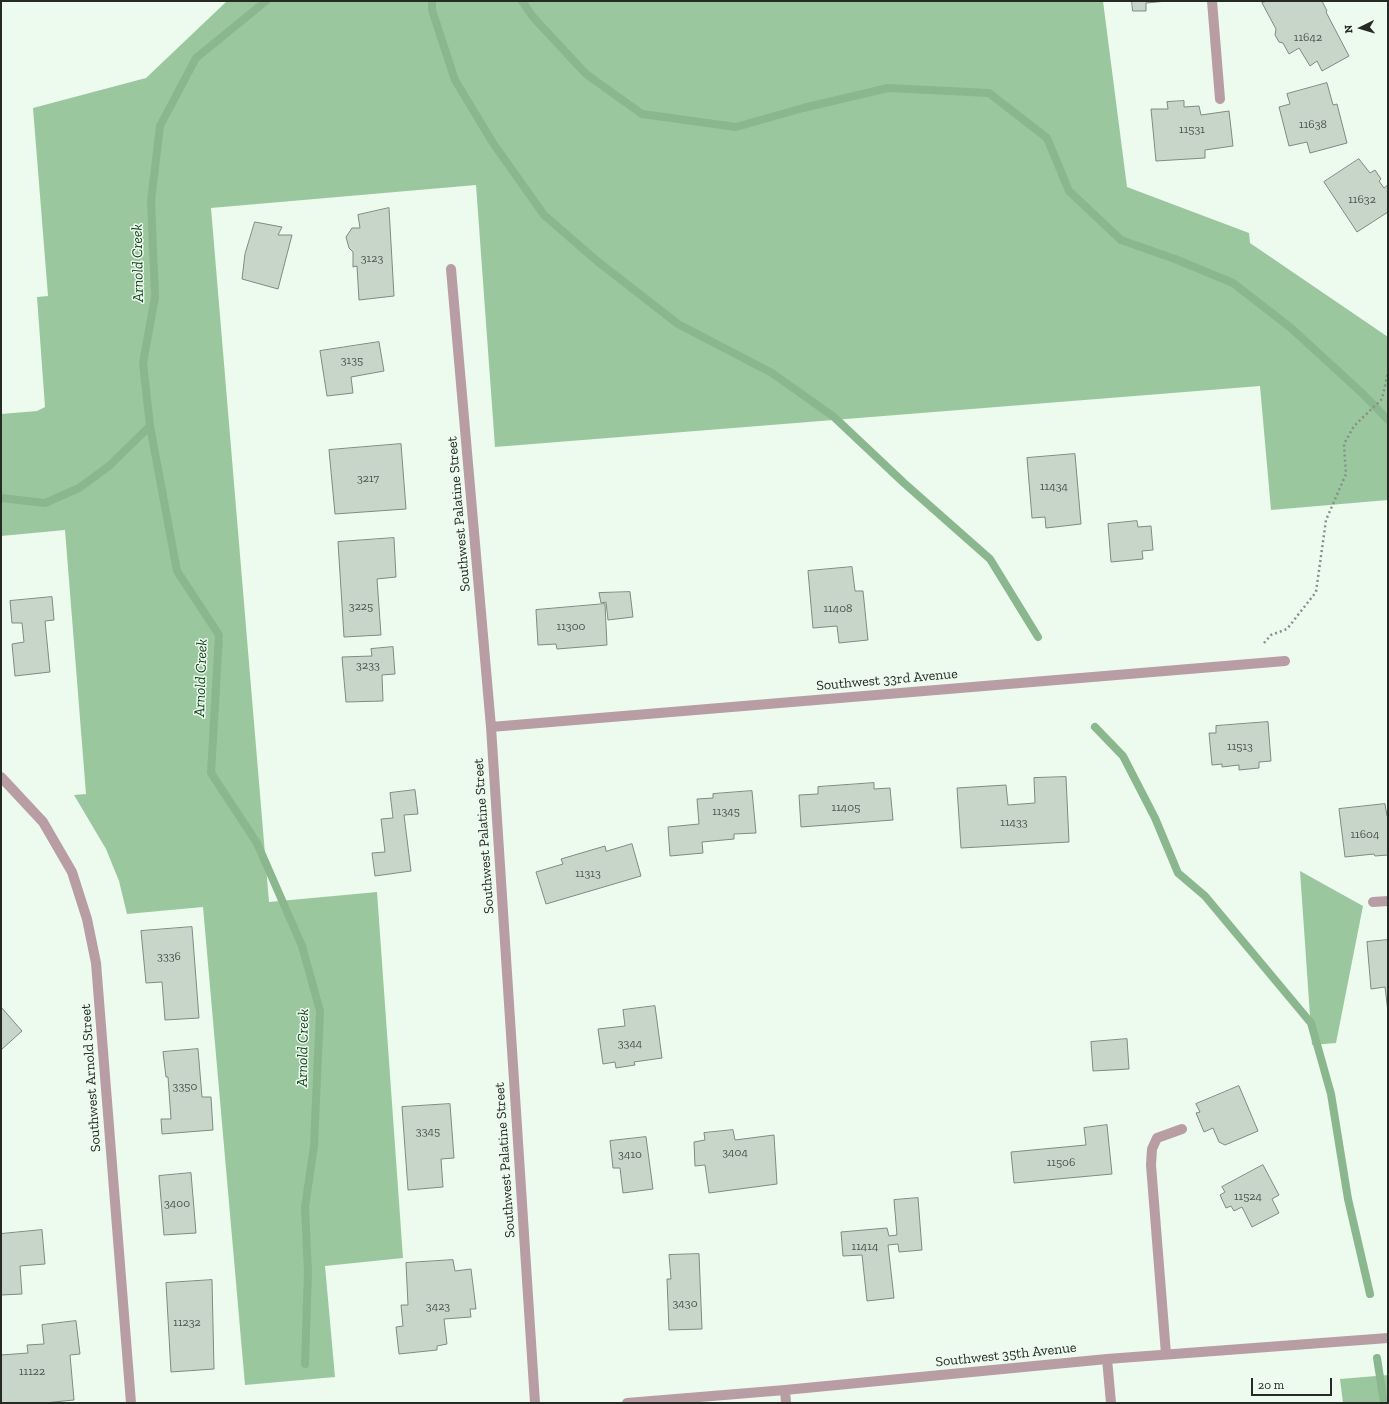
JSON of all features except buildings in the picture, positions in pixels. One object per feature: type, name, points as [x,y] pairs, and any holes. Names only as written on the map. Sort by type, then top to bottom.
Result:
[{"type":"street","points":[[1212,1],[1220,99]]},
{"type":"street","name":"Southwest Palatine Street","points":[[451,269],[491,727],[535,1403]]},
{"type":"street","name":"Southwest 33rd Avenue","points":[[491,727],[1285,661]]},
{"type":"street","name":"Southwest Arnold Street","points":[[1,777],[43,822],[72,872],[87,920],[96,963],[131,1403]]},
{"type":"street","points":[[1373,902],[1388,901]]},
{"type":"street","points":[[1166,1354],[1151,1165],[1152,1148],[1156,1138],[1182,1129]]},
{"type":"street","name":"Southwest 35th Avenue","points":[[627,1403],[785,1390],[1107,1359],[1388,1338]]},
{"type":"street","points":[[1107,1359],[1111,1403]]},
{"type":"street","points":[[785,1390],[786,1403]]},
{"type":"path","points":[[1248,664],[1271,635],[1287,629],[1316,592],[1326,520],[1346,474],[1344,444],[1354,426],[1382,399],[1388,373]]},
{"type":"green space","points":[[227,1],[1103,1],[1127,187],[1249,233],[1250,243],[1388,337],[1388,500],[1271,510],[1260,386],[495,447],[476,185],[211,208],[269,902],[377,892],[403,1258],[325,1266],[335,1377],[245,1385],[203,907],[127,914],[119,881],[106,849],[74,795],[86,794],[65,530],[1,536],[1,414],[37,411],[45,407],[37,297],[48,296],[33,108],[146,78]]},
{"type":"green space","points":[[1300,871],[1363,906],[1336,1043],[1312,1045]]},
{"type":"green space","points":[[1388,1375],[1388,1403],[1343,1403],[1340,1379]]},
{"type":"waterway","name":"Arnold Creek","points":[[266,1],[196,58],[160,126],[151,201],[155,297],[143,363],[150,426],[177,571],[219,635],[211,773],[257,843],[302,946],[320,1011],[314,1146],[305,1207],[308,1271],[305,1364]]},
{"type":"waterway","points":[[432,1],[432,10],[455,80],[493,143],[544,215],[597,261],[678,324],[772,373],[834,417],[904,483],[990,559],[1038,637]]},
{"type":"waterway","points":[[522,1],[533,17],[586,74],[642,114],[736,127],[803,108],[888,88],[989,93],[1047,138],[1069,191],[1121,240],[1175,259],[1233,283],[1291,328],[1363,394],[1388,420]]},
{"type":"waterway","points":[[1,498],[45,503],[79,488],[109,466],[150,426]]},
{"type":"waterway","points":[[1095,727],[1123,756],[1155,818],[1178,873],[1205,896],[1311,1023],[1331,1094],[1348,1199],[1370,1294]]},
{"type":"waterway","points":[[1377,1358],[1384,1403]]}]
